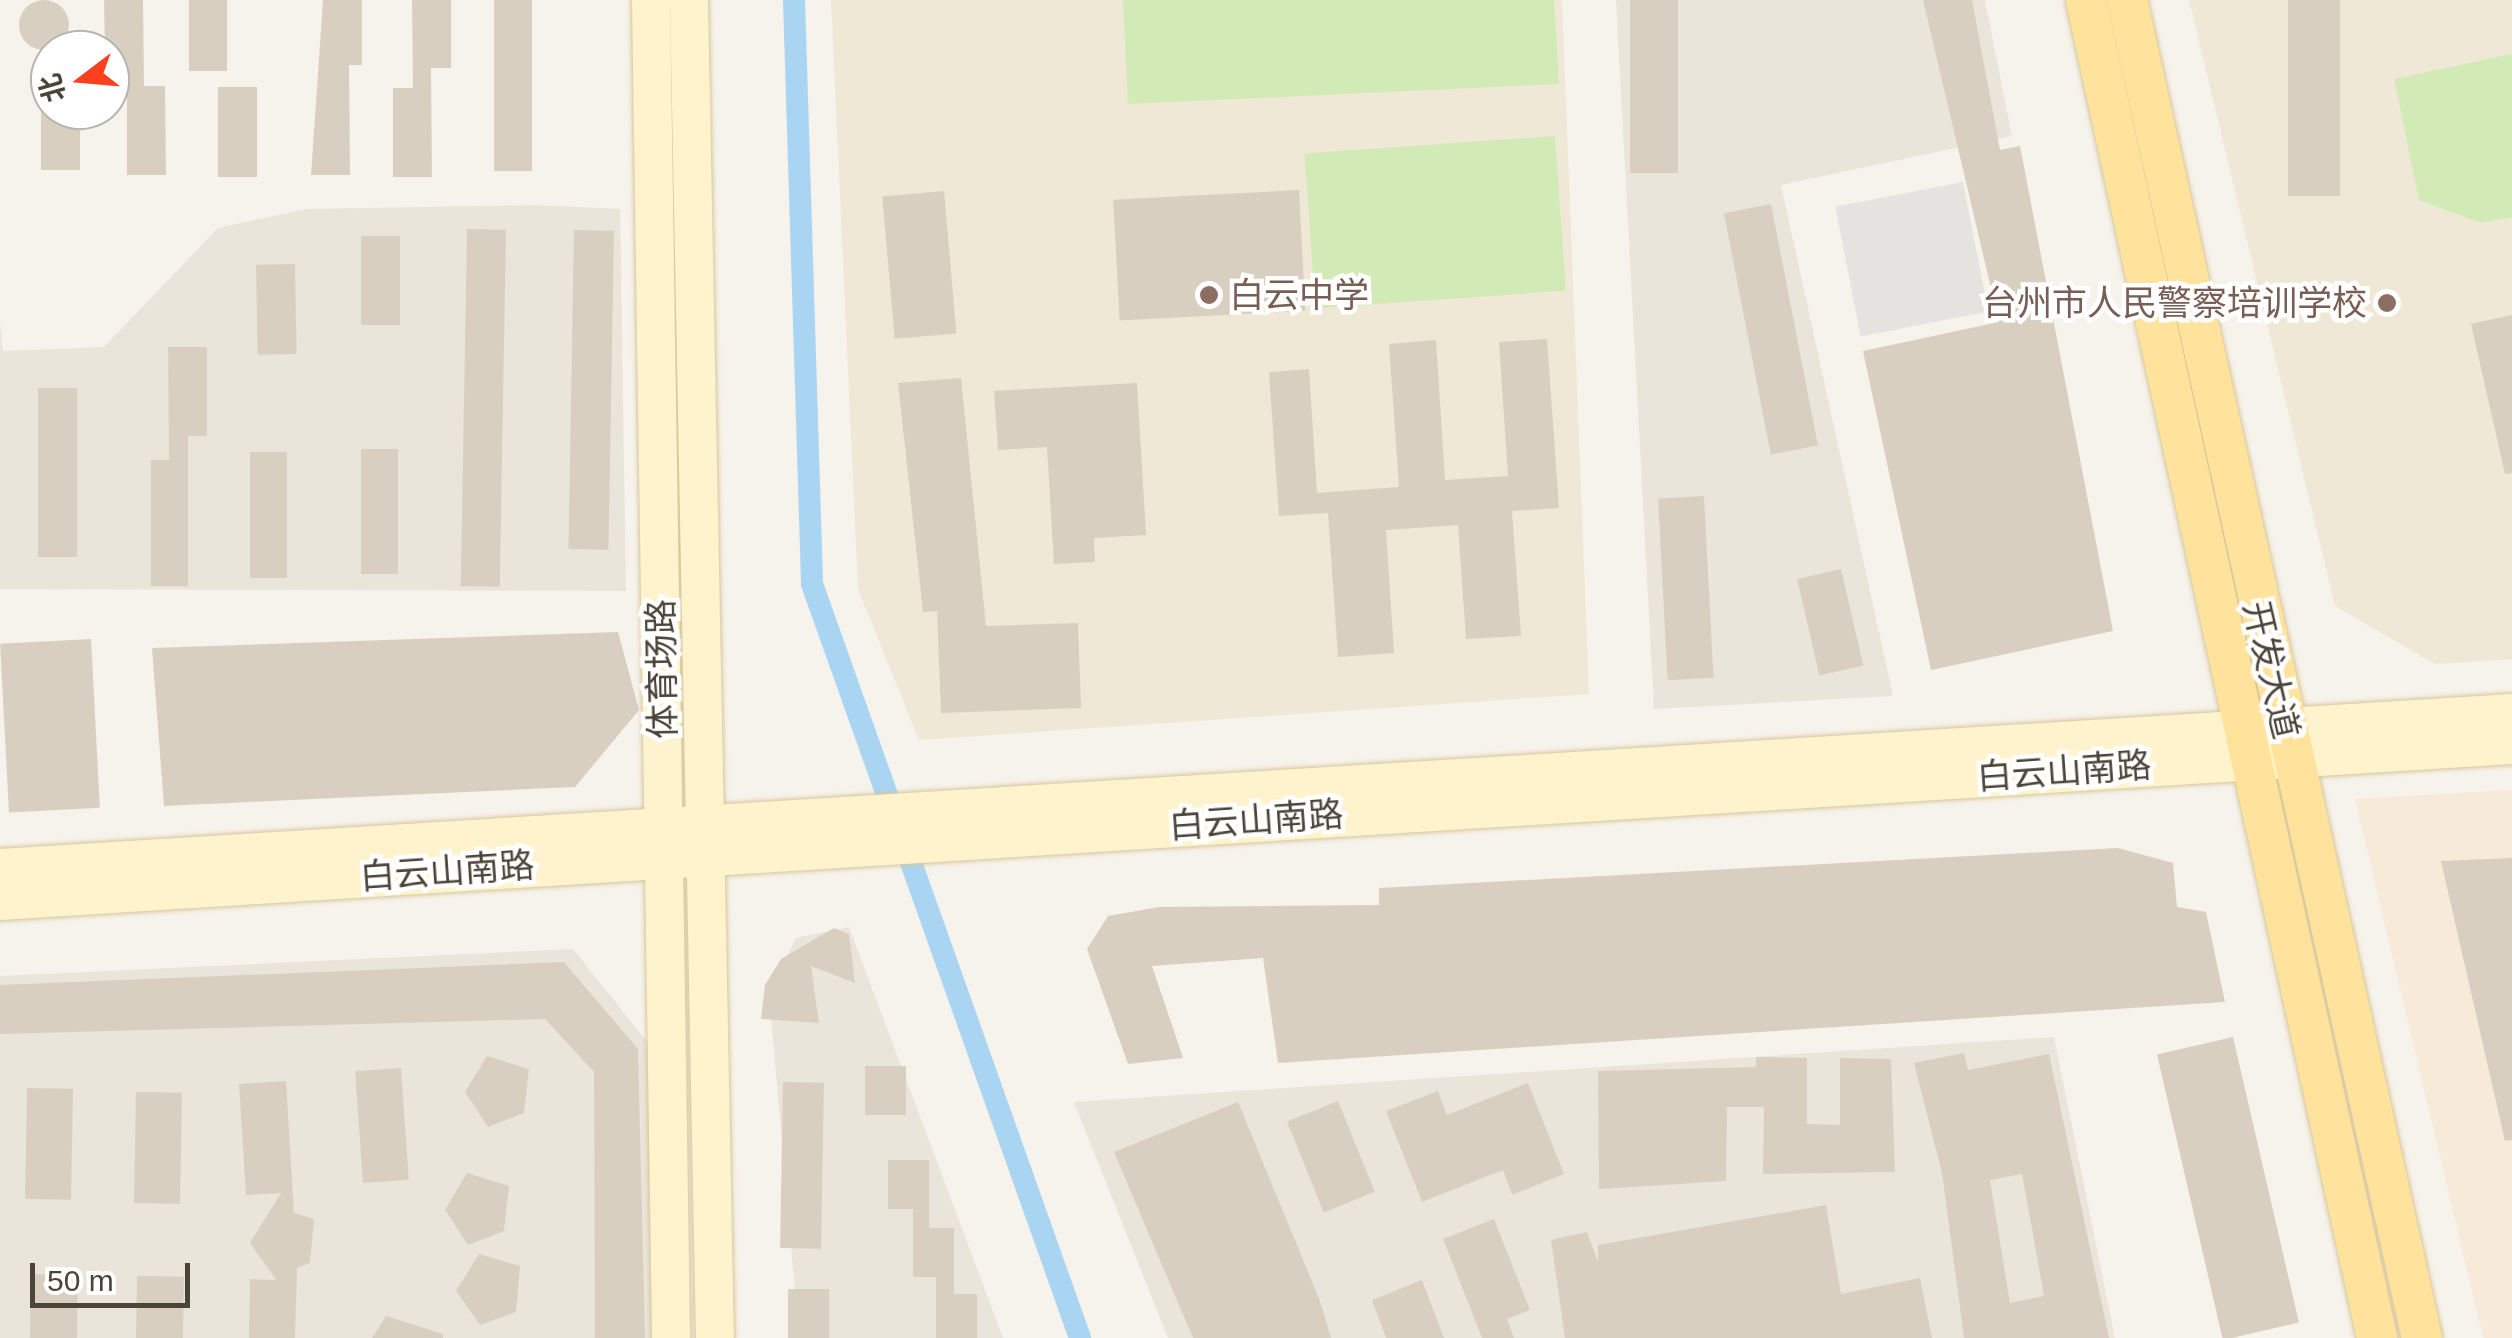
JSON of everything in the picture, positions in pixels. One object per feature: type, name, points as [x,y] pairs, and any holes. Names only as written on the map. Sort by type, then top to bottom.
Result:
[{"type":"main road","name":"体育场路","points":[[652,0],[671,1338]]},
{"type":"main road","name":"体育场路","points":[[689,0],[715,1338]]},
{"type":"main road","name":"开发大道","points":[[2086,0],[2243,746],[2377,1338]]},
{"type":"main road","name":"开发大道","points":[[2127,0],[2422,1338]]},
{"type":"main road","name":"白云山南路","points":[[0,868],[705,840],[2243,746],[2512,712]]},
{"type":"main road","name":"白云山南路","points":[[2288,743],[2512,745]]},
{"type":"main road","name":"白云山南路","points":[[0,901],[665,842]]},
{"type":"shaded area","name":"白云中学","points":[[831,0],[1562,0],[1589,694],[919,740],[858,589]]},
{"type":"shaded area","points":[[1616,0],[1985,0],[2012,136],[1781,185],[1893,696],[1654,709]]},
{"type":"shaded area","name":"台州市人民警察培训学校","points":[[2189,0],[2512,0],[2512,659],[2435,664],[2335,606]]},
{"type":"shaded area","points":[[1963,182],[1988,312],[1861,336],[1835,207]]},
{"type":"shaded area","points":[[536,205],[620,209],[626,591],[0,589],[0,322],[3,351],[104,347],[218,228],[305,209]]},
{"type":"shaded area","points":[[2512,790],[2512,1338],[2483,1338],[2355,799]]},
{"type":"shaded area","points":[[849,927],[1003,1338],[799,1338],[769,994],[796,938]]},
{"type":"shaded area","points":[[573,949],[653,1049],[657,1338],[0,1338],[0,976]]},
{"type":"shaded area","points":[[2054,1037],[2115,1338],[1168,1338],[1074,1102]]},
{"type":"green space","points":[[1123,0],[1554,0],[1559,84],[1128,104]]},
{"type":"green space","points":[[2512,54],[2512,217],[2481,223],[2419,200],[2394,79]]},
{"type":"green space","points":[[1555,136],[1566,291],[1315,308],[1305,154]]},
{"type":"building","points":[[104,0],[143,0],[144,86],[165,86],[166,175],[127,175],[130,30],[105,30]]},
{"type":"building","points":[[189,0],[227,0],[227,71],[189,71]]},
{"type":"building","points":[[323,0],[362,0],[362,65],[349,65],[350,175],[311,175]]},
{"type":"building","points":[[412,0],[451,0],[451,68],[431,68],[432,177],[393,177],[393,88],[413,88]]},
{"type":"building","points":[[494,0],[532,0],[532,171],[494,171]]},
{"type":"building","points":[[1630,0],[1678,0],[1678,173],[1630,173]]},
{"type":"building","points":[[1923,0],[1972,0],[2000,150],[2020,146],[2113,631],[1931,670],[1863,351],[1999,322]]},
{"type":"building","points":[[2288,0],[2340,0],[2340,196],[2288,196]]},
{"type":"building","points":[[35,2],[53,2],[67,16],[68,30],[30,30],[30,45],[21,34],[21,16]]},
{"type":"building","points":[[218,87],[257,87],[257,177],[218,177]]},
{"type":"building","points":[[41,130],[80,130],[80,170],[41,170]]},
{"type":"building","points":[[1299,190],[1305,311],[1120,321],[1113,200]]},
{"type":"building","points":[[944,191],[956,333],[895,339],[882,196]]},
{"type":"building","points":[[1771,204],[1818,445],[1771,455],[1724,213]]},
{"type":"building","points":[[467,229],[506,230],[500,587],[461,586]]},
{"type":"building","points":[[574,230],[614,231],[608,550],[568,549]]},
{"type":"building","points":[[361,236],[400,236],[400,325],[361,325]]},
{"type":"building","points":[[295,264],[297,354],[258,355],[256,265]]},
{"type":"building","points":[[2512,315],[2512,473],[2505,474],[2471,324]]},
{"type":"building","points":[[1547,339],[1559,508],[1512,511],[1521,636],[1466,639],[1458,525],[1386,530],[1394,653],[1338,657],[1328,513],[1279,516],[1269,372],[1309,369],[1317,493],[1399,487],[1389,344],[1436,340],[1445,480],[1508,476],[1499,342]]},
{"type":"building","points":[[168,347],[207,347],[207,436],[188,436],[188,586],[151,586],[151,460],[169,460]]},
{"type":"building","points":[[961,378],[986,626],[1078,623],[1081,708],[941,713],[937,611],[923,612],[898,383]]},
{"type":"building","points":[[1137,383],[1146,535],[1094,538],[1095,562],[1054,564],[1047,447],[998,450],[994,391]]},
{"type":"building","points":[[38,388],[77,388],[77,557],[38,557]]},
{"type":"building","points":[[361,449],[398,449],[398,574],[361,574]]},
{"type":"building","points":[[250,452],[287,452],[287,578],[250,578]]},
{"type":"building","points":[[1704,496],[1714,678],[1668,680],[1658,498]]},
{"type":"building","points":[[1841,569],[1863,665],[1819,676],[1797,579]]},
{"type":"building","points":[[618,632],[639,710],[575,787],[164,806],[152,648]]},
{"type":"building","points":[[91,639],[100,808],[9,813],[0,644]]},
{"type":"building","points":[[2118,848],[2173,863],[2177,907],[2206,912],[2225,1002],[1278,1063],[1263,958],[1152,966],[1183,1058],[1128,1064],[1087,949],[1108,916],[1159,907],[1379,905],[1379,888]]},
{"type":"building","points":[[2512,858],[2512,1140],[2505,1141],[2441,861]]},
{"type":"building","points":[[834,928],[849,934],[855,983],[811,966],[819,1023],[761,1019],[765,985],[781,959]]},
{"type":"building","points":[[564,962],[638,1049],[645,1338],[595,1338],[594,1072],[545,1019],[0,1034],[0,985]]},
{"type":"building","points":[[2233,1037],[2299,1322],[2222,1338],[2157,1055]]},
{"type":"building","points":[[1964,1053],[1968,1070],[2049,1054],[2109,1338],[1964,1338],[1942,1173],[1914,1063]],"holes":[[[2022,1174],[2044,1296],[2010,1303],[1990,1180]]]},
{"type":"building","points":[[487,1056],[529,1069],[524,1113],[488,1127],[465,1092]]},
{"type":"building","points":[[1756,1057],[1807,1058],[1807,1124],[1840,1125],[1840,1058],[1891,1059],[1895,1172],[1763,1174],[1764,1107],[1727,1107],[1726,1181],[1599,1189],[1598,1071],[1756,1067]]},
{"type":"building","points":[[865,1066],[906,1066],[906,1115],[865,1115]]},
{"type":"building","points":[[401,1068],[409,1180],[363,1183],[355,1071]]},
{"type":"building","points":[[286,1081],[294,1213],[314,1219],[310,1263],[297,1268],[295,1338],[249,1338],[250,1279],[276,1280],[250,1243],[281,1193],[246,1195],[239,1084]]},
{"type":"building","points":[[783,1082],[824,1083],[821,1249],[780,1248]]},
{"type":"building","points":[[1528,1083],[1564,1174],[1512,1195],[1503,1170],[1422,1202],[1386,1111],[1438,1091],[1447,1115]]},
{"type":"building","points":[[27,1088],[73,1089],[71,1200],[25,1199]]},
{"type":"building","points":[[136,1092],[182,1093],[180,1204],[134,1203]]},
{"type":"building","points":[[1338,1101],[1375,1192],[1324,1212],[1287,1122]]},
{"type":"building","points":[[1238,1102],[1320,1301],[1331,1338],[1193,1338],[1114,1152]]},
{"type":"building","points":[[888,1160],[929,1160],[929,1228],[954,1228],[954,1294],[977,1294],[977,1338],[936,1338],[936,1277],[913,1277],[913,1209],[888,1209]]},
{"type":"building","points":[[467,1173],[509,1186],[504,1231],[468,1245],[445,1210]]},
{"type":"building","points":[[1826,1205],[1841,1294],[1920,1278],[1932,1338],[1565,1338],[1551,1240],[1587,1232],[1598,1262],[1598,1245]]},
{"type":"building","points":[[1494,1219],[1530,1310],[1507,1319],[1514,1338],[1482,1338],[1443,1239]]},
{"type":"building","points":[[479,1254],[520,1266],[516,1312],[480,1325],[456,1291]]},
{"type":"building","points":[[31,1274],[78,1275],[77,1338],[30,1338]]},
{"type":"building","points":[[137,1276],[184,1277],[183,1338],[136,1338]]},
{"type":"building","points":[[1422,1280],[1444,1338],[1386,1338],[1372,1300]]},
{"type":"building","points":[[788,1289],[829,1289],[829,1338],[788,1338]]},
{"type":"building","points":[[386,1316],[443,1334],[443,1338],[372,1338]]},
{"type":"waterway","points":[[794,0],[812,584],[1080,1338]]},
{"type":"place","name":"白云中学","points":[[1209,295]]},
{"type":"place","name":"台州市人民警察培训学校","points":[[2387,303]]}]
